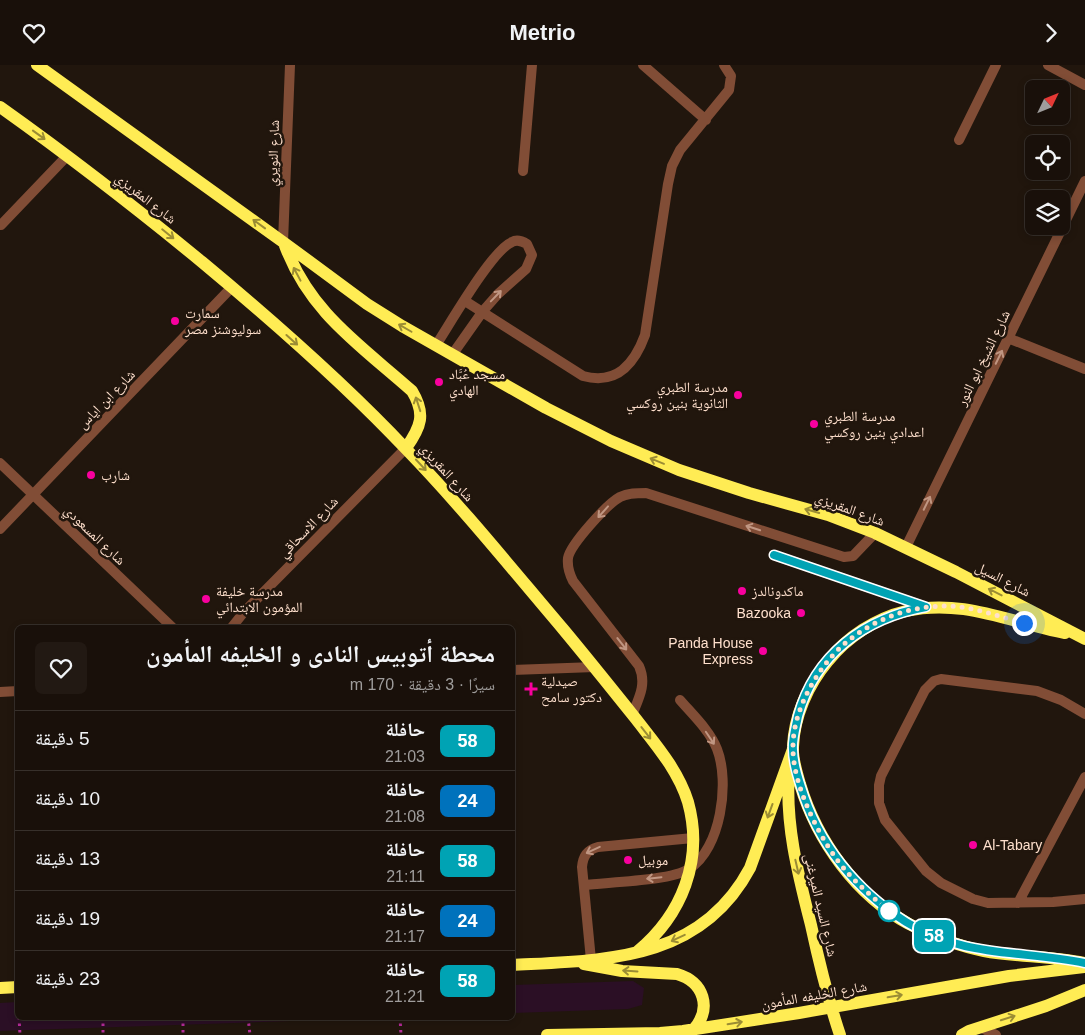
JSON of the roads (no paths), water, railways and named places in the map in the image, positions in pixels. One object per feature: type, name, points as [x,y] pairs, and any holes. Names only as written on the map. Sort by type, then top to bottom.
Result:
[{"type":"main road","name":"شارع المقريزي","points":[[37,65],[284,242],[367,304],[452,355],[567,419],[656,461],[710,481],[836,518],[906,547]]},
{"type":"main road","name":"شارع المقريزي","points":[[0,107],[151,220],[232,287],[321,365],[436,480],[595,667],[664,755],[682,786],[692,821],[692,857],[683,894],[674,910],[651,940],[637,952]]},
{"type":"main road","points":[[284,242],[299,279],[322,311],[412,391],[417,399],[421,409],[419,428],[406,448]]},
{"type":"main road","name":"شارع السيل","points":[[906,547],[1081,637]]},
{"type":"main road","points":[[515,965],[591,960],[637,952],[664,945],[695,930],[712,917],[740,887],[750,868],[792,749],[795,728],[801,708],[816,676],[833,654],[860,631],[885,618],[905,611],[947,606],[968,608],[1081,637]]},
{"type":"main road","points":[[792,749],[805,801],[816,826],[846,871],[864,891],[885,908],[916,927],[957,945],[983,951],[1085,963]]},
{"type":"main road","name":"شارع السيد الميرغنى","points":[[792,749],[788,783],[790,835],[830,1007],[840,1035]]},
{"type":"main road","points":[[576,961],[610,969],[685,976],[697,986],[703,1000],[702,1016],[692,1032]]},
{"type":"main road","name":"شارع الخليفه المأمون","points":[[547,1035],[692,1032],[1009,976],[1085,967]]},
{"type":"main road","points":[[0,988],[15,987]]},
{"type":"main road","points":[[962,1035],[980,1027],[1046,1006],[1085,990]]},
{"type":"street","name":"شارع النويري","points":[[284,242],[290,65]]},
{"type":"street","points":[[523,171],[532,65]]},
{"type":"street","points":[[643,65],[706,120]]},
{"type":"street","points":[[465,301],[583,376],[600,379],[616,375],[623,370],[638,350],[647,327],[672,167],[680,150],[729,91],[731,77],[724,65]]},
{"type":"street","points":[[959,140],[996,65]]},
{"type":"street","points":[[1048,65],[1085,85]]},
{"type":"street","points":[[1,225],[67,156]]},
{"type":"street","name":"شارع الشيخ ابو النور","points":[[906,547],[1085,183]]},
{"type":"street","points":[[436,345],[491,262],[506,245],[516,240],[527,244],[532,255],[526,269],[482,311],[452,355]]},
{"type":"street","name":"شارع ابن اياس","points":[[0,529],[232,287]]},
{"type":"street","points":[[1008,338],[1085,369]]},
{"type":"street","name":"شارع الاسحاقي","points":[[234,625],[244,612],[406,448]]},
{"type":"street","name":"شارع المسعودي","points":[[0,463],[170,625]]},
{"type":"street","points":[[632,715],[643,689],[639,666],[573,581],[567,565],[568,557],[574,544],[614,500],[631,493],[646,493],[844,557],[853,556],[875,533]]},
{"type":"street","points":[[774,555],[926,607]]},
{"type":"street","points":[[515,670],[595,667]]},
{"type":"street","points":[[1085,714],[1061,700],[1037,691],[941,679],[934,681],[925,690],[880,776],[878,785],[879,803],[886,820],[926,871],[941,883],[973,899],[988,903],[1052,902],[1085,899]]},
{"type":"street","points":[[0,692],[15,691]]},
{"type":"street","points":[[584,885],[673,875],[689,869],[700,860],[708,847],[715,831],[721,806],[723,780],[721,765],[712,740],[680,700]]},
{"type":"street","points":[[1018,903],[1082,790],[1085,777]]},
{"type":"street","points":[[591,960],[584,885],[583,860],[586,853],[598,847],[693,839]]},
{"type":"street","points":[[980,1027],[996,1035]]},
{"type":"place","name":"سمارت سوليوشنز مصر","points":[[175,321]]},
{"type":"place","name":"مسجد عُبَّاد الهادي","points":[[439,382]]},
{"type":"place","name":"مدرسة الطبري الثانوية بنين روكسي","points":[[738,395]]},
{"type":"place","name":"مدرسة الطبري اعدادي بنين روكسي","points":[[814,424]]},
{"type":"place","name":"شارب","points":[[91,475]]},
{"type":"place","name":"ماكدونالدز","points":[[742,591]]},
{"type":"place","name":"مدرسة خليفة المؤمون الابتدائي","points":[[206,599]]},
{"type":"place","name":"Bazooka","points":[[801,613]]},
{"type":"place","name":"Panda House Express","points":[[763,651]]},
{"type":"place","name":"صيدلية دكتور سامح","points":[[531,689]]},
{"type":"place","name":"Al-Tabary","points":[[973,845]]},
{"type":"place","name":"موبيل","points":[[628,860]]}]
